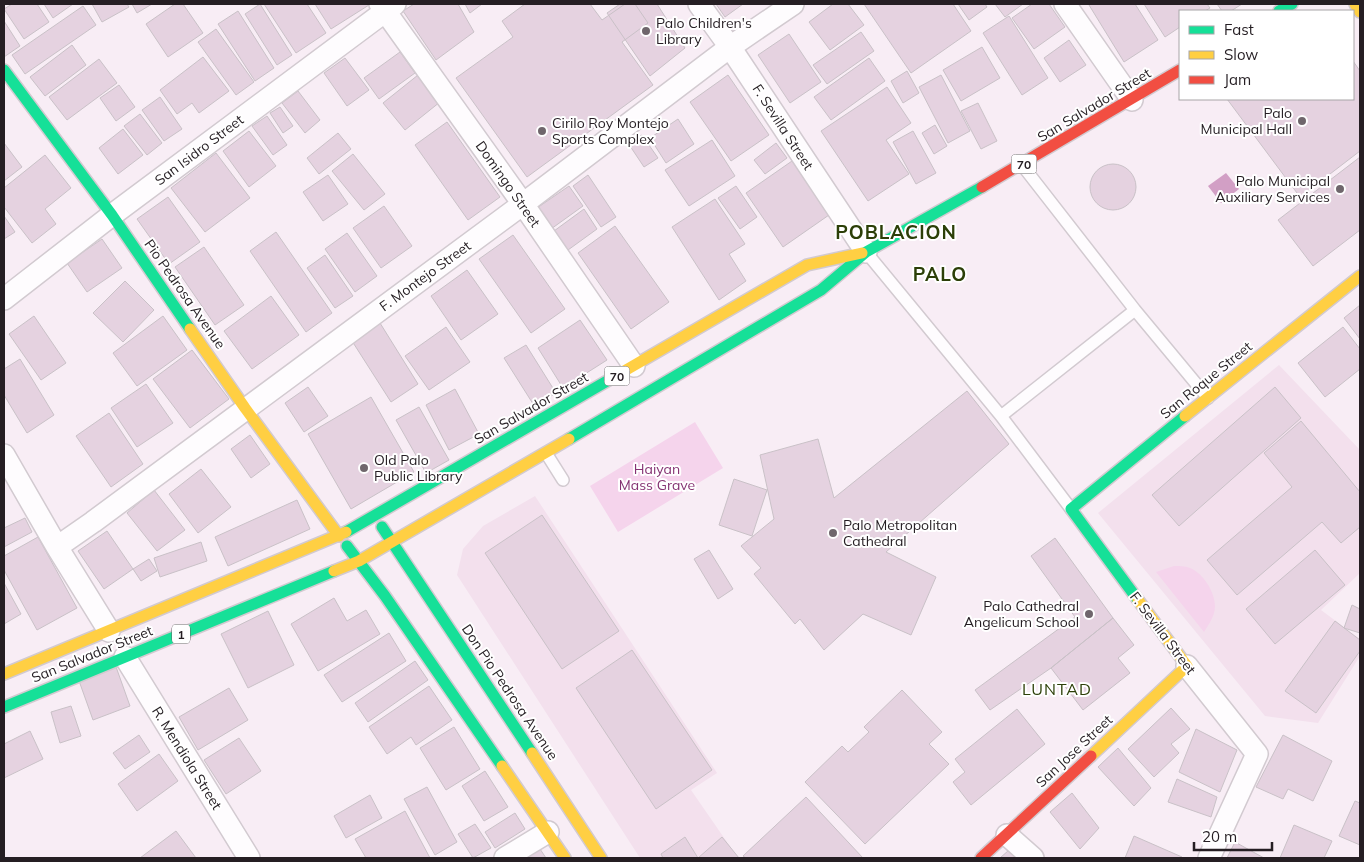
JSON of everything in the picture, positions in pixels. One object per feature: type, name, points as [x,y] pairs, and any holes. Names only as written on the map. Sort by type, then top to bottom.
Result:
[{"type":"main road","points":[[1355,4],[1360,12]]},
{"type":"main road","name":"Pio Pedrosa Avenue","points":[[4,70],[112,215],[245,408],[359,561]]},
{"type":"main road","name":"San Salvador Street","points":[[4,707],[359,561],[821,290],[866,252],[1022,165],[1179,71]]},
{"type":"main road","name":"San Salvador Street","points":[[4,674],[339,536],[807,265],[866,252]]},
{"type":"main road","name":"San Roque Street","points":[[1071,509],[1360,276]]},
{"type":"main road","name":"F. Sevilla Street","points":[[1071,509],[1187,666]]},
{"type":"main road","name":"Don Pio Pedrosa Avenue","points":[[374,516],[601,858]]},
{"type":"main road","points":[[359,561],[566,858]]},
{"type":"main road","name":"San Jose Street","points":[[982,858],[1187,666]]},
{"type":"street","name":"F. Sevilla Street","points":[[699,4],[730,47],[866,252]]},
{"type":"street","name":"F. Montejo Street","points":[[57,547],[523,204],[730,47],[793,4]]},
{"type":"street","points":[[1065,4],[1132,100]]},
{"type":"street","name":"Domingo Street","points":[[387,6],[634,366]]},
{"type":"street","name":"San Isidro Street","points":[[4,299],[387,6]]},
{"type":"street","points":[[4,455],[57,547],[109,631]]},
{"type":"street","name":"R. Mendiola Street","points":[[125,657],[249,858]]},
{"type":"street","name":"F. Sevilla Street","points":[[1187,666],[1256,754],[1209,858]]},
{"type":"street","points":[[505,858],[548,832]]},
{"type":"street","points":[[1007,835],[1034,858]]},
{"type":"lane","points":[[1022,165],[1208,398]]},
{"type":"lane","points":[[866,252],[1001,416],[1071,509]]},
{"type":"lane","points":[[1001,416],[1136,310]]},
{"type":"lane","points":[[546,453],[563,480]]},
{"type":"shaded area","points":[[1226,173],[1239,189],[1221,203],[1208,186]]},
{"type":"shaded area","points":[[1279,365],[1360,450],[1360,573],[1321,610],[1360,639],[1360,656],[1318,723],[1265,716],[1098,513]]},
{"type":"shaded area","points":[[535,496],[717,773],[691,790],[738,858],[640,858],[457,575],[463,549],[483,526]]},
{"type":"green space","name":"Haiyan Mass Grave","points":[[695,422],[723,468],[618,532],[590,486]]},
{"type":"green space","points":[[1174,566],[1195,570],[1211,589],[1215,610],[1204,632],[1156,572]]},
{"type":"building","points":[[12,4],[37,4],[49,22],[24,39],[4,9]]},
{"type":"building","points":[[44,4],[73,4],[53,18]]},
{"type":"building","points":[[92,4],[127,4],[129,7],[102,22]]},
{"type":"building","points":[[132,4],[152,4],[137,13]]},
{"type":"building","points":[[175,4],[183,4],[203,33],[168,57],[146,24]]},
{"type":"building","points":[[260,4],[292,55],[277,65],[245,14]]},
{"type":"building","points":[[264,4],[307,4],[326,33],[296,53]]},
{"type":"building","points":[[315,4],[368,4],[369,5],[331,29]]},
{"type":"building","points":[[414,4],[458,4],[474,32],[436,60],[403,11]]},
{"type":"building","points":[[465,4],[482,4],[470,13]]},
{"type":"building","name":"Cirilo Roy Montejo Sports Complex","points":[[525,4],[590,4],[602,20],[625,4],[635,4],[648,23],[622,42],[653,85],[527,177],[456,78],[513,37],[502,21]]},
{"type":"building","name":"Palo Children's Library","points":[[620,4],[657,4],[685,48],[650,76],[607,13]]},
{"type":"building","points":[[716,4],[743,4],[725,17]]},
{"type":"building","points":[[833,4],[848,4],[864,25],[830,50],[809,22]]},
{"type":"building","points":[[864,4],[953,4],[971,31],[911,73]]},
{"type":"building","points":[[958,4],[985,4],[987,7],[969,20]]},
{"type":"building","points":[[995,4],[1023,4],[1005,17]]},
{"type":"building","points":[[1032,4],[1049,4],[1065,27],[1034,49],[1012,18]]},
{"type":"building","points":[[1135,4],[1158,40],[1124,62],[1089,5]]},
{"type":"building","points":[[1144,4],[1207,4],[1210,8],[1207,10],[1179,10],[1179,28],[1165,37]]},
{"type":"building","points":[[1217,4],[1242,4],[1233,10],[1221,10]]},
{"type":"building","points":[[83,6],[96,25],[25,74],[12,55]]},
{"type":"building","points":[[238,11],[274,68],[255,81],[218,24]]},
{"type":"building","points":[[1009,16],[1048,78],[1022,95],[983,33]]},
{"type":"building","points":[[4,21],[20,46],[4,57]]},
{"type":"building","points":[[216,29],[254,82],[236,95],[198,42]]},
{"type":"building","points":[[861,32],[874,51],[827,84],[813,65]]},
{"type":"building","points":[[789,34],[821,82],[790,103],[758,55]]},
{"type":"building","points":[[1069,40],[1086,65],[1060,82],[1044,58]]},
{"type":"building","points":[[72,45],[86,65],[45,96],[30,77]]},
{"type":"building","points":[[982,47],[1000,78],[961,101],[943,70]]},
{"type":"building","points":[[400,52],[415,73],[379,99],[364,78]]},
{"type":"building","points":[[203,57],[229,91],[199,113],[192,103],[177,114],[160,90]]},
{"type":"building","points":[[345,58],[369,90],[347,106],[324,73]]},
{"type":"building","points":[[869,58],[885,81],[831,120],[814,97]]},
{"type":"building","points":[[99,59],[117,83],[67,120],[49,97]]},
{"type":"building","name":"Palo Municipal Hall","points":[[1354,62],[1360,71],[1360,151],[1300,197],[1228,100],[1354,100]]},
{"type":"building","points":[[907,71],[919,93],[903,103],[891,81]]},
{"type":"building","points":[[418,75],[440,102],[405,130],[383,103]]},
{"type":"building","points":[[728,75],[769,135],[731,161],[690,102]]},
{"type":"building","points":[[941,75],[970,131],[948,143],[919,87]]},
{"type":"building","points":[[119,85],[135,107],[116,121],[100,98]]},
{"type":"building","points":[[887,87],[911,123],[886,140],[909,174],[868,201],[821,131]]},
{"type":"building","points":[[298,91],[320,120],[305,133],[282,103]]},
{"type":"building","points":[[160,97],[182,129],[164,141],[142,110]]},
{"type":"building","points":[[978,103],[997,141],[981,149],[961,111]]},
{"type":"building","points":[[280,107],[293,126],[283,133],[270,113]]},
{"type":"building","points":[[140,114],[162,143],[147,155],[124,126]]},
{"type":"building","points":[[267,116],[287,145],[273,155],[252,126]]},
{"type":"building","points":[[678,119],[694,144],[666,163],[650,138]]},
{"type":"building","points":[[447,122],[500,197],[468,220],[415,145]]},
{"type":"building","points":[[935,125],[947,146],[934,154],[922,133]]},
{"type":"building","points":[[123,129],[143,155],[118,174],[99,148]]},
{"type":"building","points":[[249,131],[276,166],[249,187],[223,151]]},
{"type":"building","points":[[913,131],[936,173],[916,184],[893,142]]},
{"type":"building","points":[[338,133],[351,149],[319,174],[307,158]]},
{"type":"building","points":[[642,135],[658,158],[644,167],[628,143]]},
{"type":"building","points":[[712,140],[735,176],[689,206],[665,170]]},
{"type":"building","points":[[4,143],[22,167],[4,181]]},
{"type":"building","points":[[776,143],[787,158],[765,174],[754,160]]},
{"type":"building","points":[[216,153],[250,198],[205,232],[171,188]]},
{"type":"building","points":[[353,154],[385,194],[364,210],[332,171]]},
{"type":"building","points":[[45,155],[71,188],[45,209],[56,224],[32,243],[4,207],[4,188]]},
{"type":"building","name":"Palo Municipal Auxiliary Services","points":[[1360,157],[1360,230],[1313,266],[1278,220]]},
{"type":"building","points":[[792,161],[829,215],[783,247],[746,193]]},
{"type":"building","points":[[1113,164],[1126,168],[1132,174],[1136,187],[1132,200],[1126,206],[1113,210],[1100,206],[1094,200],[1090,187],[1094,174],[1100,168]]},
{"type":"building","points":[[328,175],[348,204],[323,221],[303,192]]},
{"type":"building","points":[[588,175],[616,217],[601,227],[573,186]]},
{"type":"building","points":[[569,186],[583,206],[551,229],[537,208]]},
{"type":"building","points":[[736,186],[757,217],[740,229],[718,198]]},
{"type":"building","points":[[168,197],[200,242],[169,264],[137,219]]},
{"type":"building","points":[[715,199],[745,244],[729,254],[746,281],[719,300],[672,227]]},
{"type":"building","points":[[384,206],[412,246],[381,268],[353,228]]},
{"type":"building","points":[[584,209],[597,229],[568,250],[554,231]]},
{"type":"building","points":[[4,216],[15,232],[4,239]]},
{"type":"building","points":[[615,226],[669,302],[631,329],[578,253]]},
{"type":"building","points":[[276,232],[332,313],[306,332],[250,251]]},
{"type":"building","points":[[347,233],[377,276],[355,292],[325,249]]},
{"type":"building","points":[[513,235],[565,309],[531,333],[479,259]]},
{"type":"building","points":[[102,239],[122,268],[87,292],[67,263]]},
{"type":"building","points":[[204,247],[244,305],[215,325],[175,267]]},
{"type":"building","points":[[325,255],[353,296],[335,308],[307,268]]},
{"type":"building","points":[[467,270],[498,314],[461,340],[431,296]]},
{"type":"building","points":[[125,281],[154,310],[123,342],[93,313]]},
{"type":"building","points":[[271,296],[299,335],[252,369],[224,331]]},
{"type":"building","points":[[1360,305],[1360,339],[1344,318]]},
{"type":"building","points":[[34,316],[66,363],[41,380],[9,334]]},
{"type":"building","points":[[163,316],[187,350],[137,386],[113,353]]},
{"type":"building","points":[[580,320],[607,360],[563,388],[538,348]]},
{"type":"building","points":[[380,323],[418,384],[391,402],[352,341]]},
{"type":"building","points":[[446,327],[470,362],[429,390],[405,356]]},
{"type":"building","points":[[1343,327],[1360,349],[1360,369],[1325,397],[1298,363]]},
{"type":"building","points":[[526,345],[556,393],[535,407],[504,358]]},
{"type":"building","points":[[192,350],[229,399],[190,428],[153,379]]},
{"type":"building","points":[[20,359],[54,415],[27,433],[4,395],[4,369]]},
{"type":"building","points":[[146,384],[173,423],[137,447],[111,408]]},
{"type":"building","points":[[308,387],[328,416],[304,432],[285,403]]},
{"type":"building","points":[[1275,387],[1301,418],[1179,526],[1152,495]]},
{"type":"building","points":[[455,389],[479,434],[449,450],[426,405]]},
{"type":"building","name":"Palo Metropolitan Cathedral","points":[[967,391],[1009,444],[886,552],[936,577],[911,635],[863,614],[824,650],[800,619],[795,624],[754,574],[761,568],[741,546],[774,519],[760,455],[818,439],[834,498]]},
{"type":"building","points":[[371,397],[414,472],[351,509],[308,434]]},
{"type":"building","points":[[419,407],[449,460],[426,473],[396,420]]},
{"type":"building","points":[[109,413],[143,464],[111,487],[76,436]]},
{"type":"building","points":[[1301,421],[1360,492],[1360,527],[1341,543],[1322,522],[1237,595],[1207,560],[1292,487],[1264,453]]},
{"type":"building","points":[[250,435],[270,464],[251,478],[231,449]]},
{"type":"building","points":[[201,469],[231,507],[198,533],[169,494]]},
{"type":"building","points":[[734,479],[767,490],[752,536],[719,525]]},
{"type":"building","points":[[154,490],[185,530],[157,551],[127,513]]},
{"type":"building","points":[[297,500],[310,529],[228,566],[215,537]]},
{"type":"building","points":[[542,515],[619,631],[562,669],[485,553]]},
{"type":"building","points":[[25,518],[32,532],[4,547],[4,528]]},
{"type":"building","points":[[107,531],[133,569],[104,589],[78,551]]},
{"type":"building","points":[[38,537],[77,608],[37,630],[4,570],[4,556]]},
{"type":"building","points":[[1055,538],[1113,618],[1051,668],[990,710],[975,690],[1075,617],[1031,556]]},
{"type":"building","points":[[201,542],[207,561],[160,577],[154,558]]},
{"type":"building","points":[[709,550],[733,589],[718,599],[694,559]]},
{"type":"building","points":[[1315,550],[1345,585],[1275,644],[1246,609]]},
{"type":"building","points":[[149,559],[157,571],[141,581],[133,569]]},
{"type":"building","points":[[4,583],[21,614],[4,624]]},
{"type":"building","points":[[334,598],[347,621],[366,610],[380,634],[318,671],[291,624]]},
{"type":"building","points":[[1352,605],[1360,609],[1360,633],[1344,628]]},
{"type":"building","points":[[268,611],[294,665],[248,688],[221,634]]},
{"type":"building","points":[[1113,618],[1134,645],[1118,658],[1130,673],[1083,710],[1051,668]]},
{"type":"building","points":[[1335,621],[1360,640],[1360,651],[1316,713],[1285,691]]},
{"type":"building","points":[[389,633],[406,661],[342,702],[324,675]]},
{"type":"building","points":[[632,650],[712,770],[656,809],[576,688]]},
{"type":"building","points":[[415,661],[428,680],[368,722],[355,703]]},
{"type":"building","points":[[115,664],[130,706],[93,720],[78,678]]},
{"type":"building","points":[[429,686],[452,720],[416,745],[411,737],[387,754],[369,727]]},
{"type":"building","points":[[229,688],[248,720],[198,750],[179,717]]},
{"type":"building","points":[[902,690],[942,732],[929,744],[949,764],[865,844],[805,782],[842,746],[848,752],[869,732],[864,727]]},
{"type":"building","points":[[71,706],[81,736],[60,743],[51,712]]},
{"type":"building","points":[[1171,708],[1190,729],[1171,744],[1179,753],[1154,777],[1128,749]]},
{"type":"building","points":[[1017,709],[1045,744],[971,805],[953,782],[965,772],[955,759]]},
{"type":"building","points":[[454,727],[480,769],[446,790],[420,748]]},
{"type":"building","points":[[1196,729],[1237,750],[1220,792],[1179,772]]},
{"type":"building","points":[[30,731],[43,759],[4,778],[4,744]]},
{"type":"building","points":[[139,735],[150,752],[125,769],[113,753]]},
{"type":"building","points":[[1283,735],[1332,761],[1313,801],[1288,789],[1283,799],[1256,787]]},
{"type":"building","points":[[239,738],[261,771],[226,794],[204,760]]},
{"type":"building","points":[[1118,748],[1151,788],[1134,806],[1098,767]]},
{"type":"building","points":[[159,754],[178,781],[137,811],[118,784]]},
{"type":"building","points":[[485,771],[508,807],[484,821],[462,786]]},
{"type":"building","points":[[1177,779],[1217,797],[1211,817],[1168,802]]},
{"type":"building","points":[[427,787],[457,842],[435,855],[404,799]]},
{"type":"building","points":[[1072,793],[1099,828],[1080,849],[1050,812]]},
{"type":"building","points":[[370,795],[382,818],[346,838],[334,816]]},
{"type":"building","points":[[806,797],[863,858],[746,858],[743,856]]},
{"type":"building","points":[[1355,801],[1360,803],[1360,845],[1339,836]]},
{"type":"building","points":[[405,811],[430,858],[366,858],[355,839]]},
{"type":"building","points":[[515,813],[525,829],[495,848],[485,832]]},
{"type":"building","points":[[475,824],[491,848],[473,858],[458,834]]},
{"type":"building","points":[[1294,825],[1332,841],[1324,858],[1280,858]]},
{"type":"building","points":[[176,831],[196,858],[140,858]]},
{"type":"building","points":[[1134,836],[1182,857],[1182,858],[1125,858]]},
{"type":"building","points":[[685,837],[698,858],[663,858],[661,854]]},
{"type":"building","points":[[722,837],[739,858],[698,858]]},
{"type":"building","points":[[1235,842],[1264,858],[1227,858]]},
{"type":"building","points":[[540,849],[546,858],[525,858]]},
{"type":"building","points":[[1009,850],[1018,858],[1000,858]]},
{"type":"traffic: fast","points":[[1281,10],[1292,4]]},
{"type":"traffic: fast","points":[[4,70],[112,215],[190,329]]},
{"type":"traffic: fast","points":[[569,439],[821,290],[866,252],[982,187]]},
{"type":"traffic: fast","points":[[346,532],[614,377]]},
{"type":"traffic: fast","points":[[1138,600],[1071,509],[1185,416]]},
{"type":"traffic: fast","points":[[382,527],[532,753]]},
{"type":"traffic: fast","points":[[347,546],[385,596],[502,766]]},
{"type":"traffic: fast","points":[[4,707],[334,571]]},
{"type":"traffic: slow","points":[[1355,4],[1360,12]]},
{"type":"traffic: slow","points":[[614,377],[807,265],[862,253]]},
{"type":"traffic: slow","points":[[1185,416],[1360,276]]},
{"type":"traffic: slow","points":[[190,329],[245,408],[339,536]]},
{"type":"traffic: slow","points":[[334,571],[359,561],[569,439]]},
{"type":"traffic: slow","points":[[4,674],[346,532]]},
{"type":"traffic: slow","points":[[1091,756],[1187,666],[1138,600]]},
{"type":"traffic: slow","points":[[532,753],[601,858]]},
{"type":"traffic: slow","points":[[502,766],[565,858]]},
{"type":"traffic: jam","points":[[982,187],[1179,71]]},
{"type":"traffic: jam","points":[[981,858],[1091,756]]},
{"type":"place","name":"Palo Children's Library","points":[[646,31]]},
{"type":"place","name":"Palo Municipal Hall","points":[[1302,121]]},
{"type":"place","name":"Cirilo Roy Montejo Sports Complex","points":[[542,131]]},
{"type":"place","name":"Palo Municipal Auxiliary Services","points":[[1340,189]]},
{"type":"place","name":"Old Palo Public Library","points":[[364,468]]},
{"type":"place","name":"Palo Metropolitan Cathedral","points":[[833,533]]},
{"type":"place","name":"Palo Cathedral Angelicum School","points":[[1089,614]]},
{"type":"district","name":"POBLACION","points":[[896,232]]},
{"type":"district","name":"PALO","points":[[940,274]]},
{"type":"district","name":"LUNTAD","points":[[1057,689]]}]
